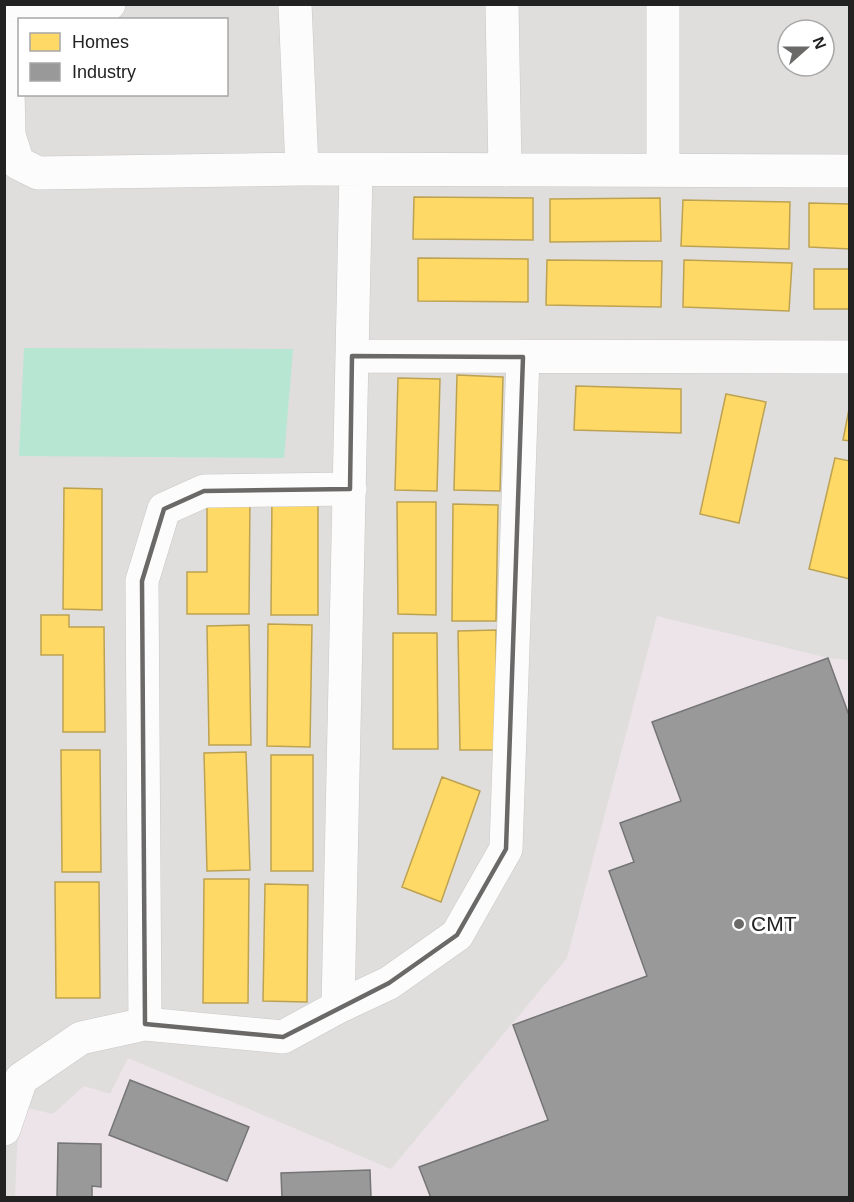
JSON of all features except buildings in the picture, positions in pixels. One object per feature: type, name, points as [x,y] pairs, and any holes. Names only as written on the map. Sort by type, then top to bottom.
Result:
[{"type":"street","points":[[109,4],[6,5],[9,135],[18,163],[38,173],[302,169],[849,171]]},
{"type":"street","points":[[295,4],[302,169]]},
{"type":"street","points":[[502,4],[505,170]]},
{"type":"street","points":[[663,4],[663,170]]},
{"type":"street","points":[[338,1007],[356,170]]},
{"type":"street","points":[[352,356],[849,357]]},
{"type":"street","points":[[4,1129],[21,1079],[81,1038],[146,1024],[283,1037],[338,1007],[389,984],[457,935],[506,849],[523,357]]},
{"type":"street","points":[[146,1024],[142,581],[164,509],[204,491],[350,489]]},
{"type":"highlighted area","points":[[352,356],[523,357],[506,849],[457,935],[389,983],[283,1037],[145,1024],[142,581],[164,509],[204,491],[350,489]]},
{"type":"shaded area","points":[[5,5],[849,5],[849,1197],[5,1197]]},
{"type":"shaded area","name":"CMT","points":[[657,616],[828,658],[849,660],[849,1197],[15,1198],[19,1106],[53,1114],[84,1086],[110,1094],[128,1058],[391,1169],[567,958]]},
{"type":"green space","points":[[24,348],[293,349],[284,458],[19,456]]},
{"type":"place","name":"CMT","points":[[739,924]]}]
